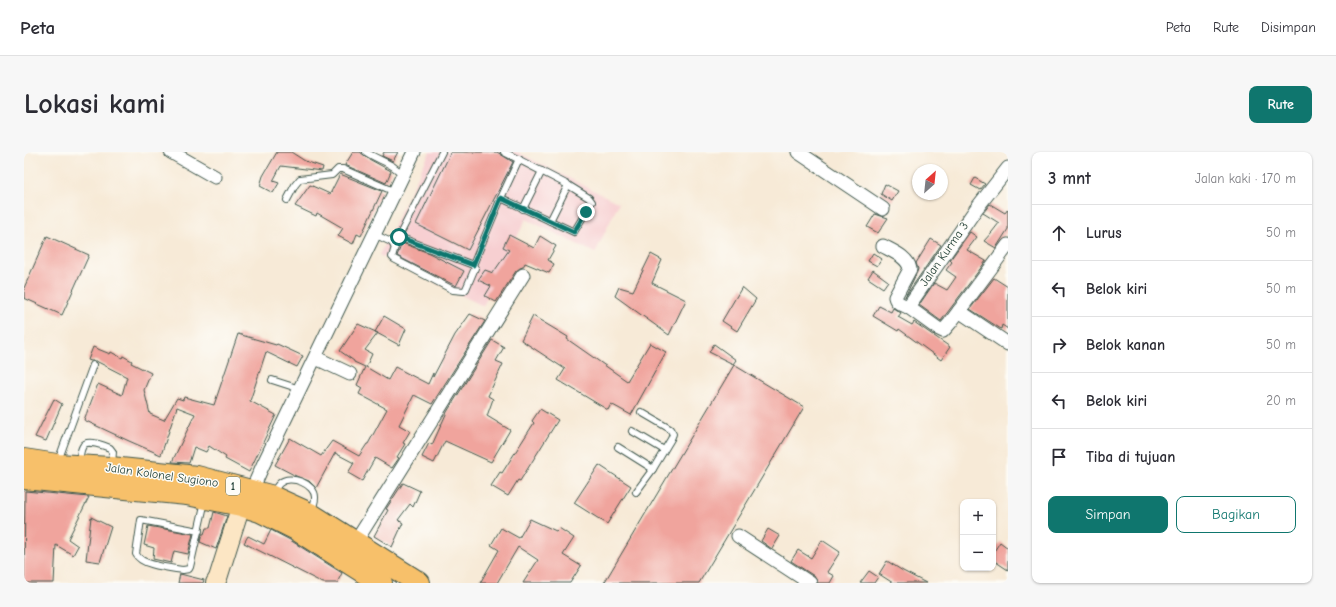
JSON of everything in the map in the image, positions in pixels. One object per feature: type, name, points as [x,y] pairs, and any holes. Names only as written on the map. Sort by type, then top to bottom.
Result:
[{"type":"highway","name":"Jalan Kolonel Sugiono","points":[[24,460],[57,465],[78,465],[197,477],[310,514],[419,583]]},
{"type":"highway","name":"Jalan Kolonel Sugiono","points":[[24,478],[145,489],[206,498],[255,497]]},
{"type":"highway","name":"Jalan Kolonel Sugiono","points":[[255,497],[260,511],[296,529],[381,583]]},
{"type":"street","points":[[171,152],[215,177]]},
{"type":"street","points":[[219,581],[255,497],[263,465],[316,358],[414,152]]},
{"type":"street","points":[[798,152],[883,209]]},
{"type":"street","name":"Jalan Kurma 3","points":[[908,307],[976,209],[1008,168]]},
{"type":"street","points":[[883,246],[901,257],[909,264],[910,269],[895,299],[900,304],[908,307],[943,331],[1007,247]]},
{"type":"street","points":[[355,543],[523,275]]},
{"type":"street","points":[[959,311],[1008,344],[1005,348],[1008,352]]},
{"type":"street","points":[[316,358],[350,374]]},
{"type":"street","points":[[738,536],[810,583]]},
{"type":"lane","points":[[366,152],[386,161],[403,176]]},
{"type":"lane","points":[[442,152],[394,246],[392,257],[457,291],[464,291],[466,289],[475,268],[473,265],[519,159]]},
{"type":"lane","points":[[501,198],[575,232],[592,202],[589,198],[568,185],[504,152]]},
{"type":"lane","points":[[287,200],[300,179],[332,174],[338,169],[343,169],[395,192]]},
{"type":"lane","points":[[523,209],[542,171]]},
{"type":"lane","points":[[550,221],[568,185]]},
{"type":"lane","points":[[374,234],[391,242],[394,246]]},
{"type":"lane","points":[[399,237],[473,265]]},
{"type":"lane","points":[[57,465],[93,365]]},
{"type":"lane","points":[[272,380],[300,389]]},
{"type":"lane","points":[[636,492],[653,469],[673,434],[670,429],[641,412]]},
{"type":"lane","points":[[632,431],[664,450]]},
{"type":"lane","points":[[618,447],[653,469]]},
{"type":"lane","points":[[199,531],[141,520],[136,551],[137,557],[148,564],[187,570],[190,567],[199,531],[206,498]]},
{"type":"shaded area","points":[[430,152],[517,152],[619,203],[595,253],[526,219],[483,306],[379,255]]},
{"type":"building","points":[[277,152],[291,152],[305,161],[323,167],[322,171],[281,166],[273,181],[279,183],[273,193],[260,186],[263,176]]},
{"type":"building","points":[[353,152],[360,152],[369,159],[391,171],[386,183],[345,165]]},
{"type":"building","points":[[384,152],[398,152],[393,161],[382,156]]},
{"type":"building","points":[[451,152],[497,152],[513,162],[468,250],[416,224]]},
{"type":"building","points":[[340,174],[382,191],[361,236],[357,234],[353,244],[338,236],[343,228],[317,213],[316,216],[295,206],[310,185],[330,194]]},
{"type":"building","points":[[975,178],[985,184],[980,190],[971,185]]},
{"type":"building","points":[[885,184],[898,191],[892,201],[881,194]]},
{"type":"building","points":[[990,204],[1005,213],[1008,209],[1008,229],[996,248],[984,241],[999,223],[983,213]]},
{"type":"building","points":[[875,214],[888,218],[878,233],[867,227]]},
{"type":"building","points":[[970,232],[977,237],[967,250],[986,261],[941,321],[919,305],[934,283],[947,290],[956,277],[946,270],[952,262],[950,260]]},
{"type":"building","points":[[509,235],[534,248],[540,236],[556,246],[548,260],[554,264],[549,273],[525,263],[523,267],[516,271],[496,302],[485,296],[491,286],[478,280],[485,270],[493,273],[509,250],[503,247]]},
{"type":"building","points":[[47,236],[89,255],[62,315],[24,298],[24,288]]},
{"type":"building","points":[[931,239],[941,245],[905,297],[918,269],[916,263]]},
{"type":"building","points":[[402,243],[429,253],[464,271],[456,286],[397,256]]},
{"type":"building","points":[[873,253],[882,259],[877,266],[868,261]]},
{"type":"building","points":[[651,254],[662,260],[652,283],[686,300],[669,335],[615,296],[619,287],[633,291]]},
{"type":"building","points":[[873,270],[888,281],[883,288],[868,278]]},
{"type":"building","points":[[994,278],[1008,287],[1008,329],[1002,325],[1001,329],[970,309]]},
{"type":"building","points":[[742,287],[756,299],[737,331],[722,321]]},
{"type":"building","points":[[879,306],[891,312],[893,308],[901,313],[898,317],[912,325],[914,322],[950,347],[941,360],[899,329],[898,331],[873,316]]},
{"type":"building","points":[[470,314],[485,321],[432,404],[414,395],[399,425],[410,431],[403,443],[405,444],[397,457],[399,458],[392,468],[375,458],[362,481],[348,473],[354,463],[335,453],[316,488],[309,481],[275,465],[290,438],[321,456],[332,441],[359,456],[368,444],[387,409],[359,394],[362,388],[357,385],[365,367],[354,362],[340,351],[358,324],[378,333],[365,350],[372,354],[366,367],[388,380],[395,367],[428,384],[455,335]]},
{"type":"building","points":[[384,316],[406,329],[399,345],[375,332]]},
{"type":"building","points":[[533,316],[568,337],[567,339],[627,381],[650,343],[666,352],[631,415],[611,404],[608,410],[558,380],[565,369],[521,340]]},
{"type":"building","points":[[238,334],[276,345],[277,344],[303,356],[297,367],[266,352],[250,401],[276,415],[249,472],[225,459],[226,457],[209,446],[206,452],[194,447],[189,463],[172,462],[195,414],[177,407],[161,455],[84,420],[98,384],[122,395],[127,377],[96,361],[88,360],[93,347],[110,354],[111,352],[122,358],[123,356],[132,361],[131,363],[151,373],[144,390],[150,414],[164,420],[177,398],[183,400],[184,397],[214,405]]},
{"type":"building","points":[[492,340],[504,347],[496,361],[503,364],[488,396],[493,399],[487,416],[510,430],[491,462],[445,441],[434,463],[422,457],[429,443],[432,445],[447,412]]},
{"type":"building","points":[[714,344],[736,360],[733,364],[709,352]]},
{"type":"building","points":[[734,365],[804,407],[699,583],[604,583]]},
{"type":"building","points":[[54,399],[62,404],[46,441],[35,437]]},
{"type":"building","points":[[540,409],[558,420],[520,481],[518,480],[508,496],[491,486],[500,472],[502,473],[534,423],[532,421]]},
{"type":"building","points":[[599,465],[631,486],[607,524],[574,503]]},
{"type":"building","points":[[403,483],[420,491],[413,507],[410,504],[398,520],[403,523],[392,547],[374,536],[388,510],[386,509]]},
{"type":"building","points":[[25,491],[89,497],[68,539],[78,546],[73,555],[56,545],[54,583],[24,583]]},
{"type":"building","points":[[214,512],[227,516],[216,549],[200,542],[202,534],[204,534],[206,528],[210,528]]},
{"type":"building","points":[[91,517],[111,527],[100,562],[86,560]]},
{"type":"building","points":[[530,519],[556,531],[559,528],[574,538],[563,555],[581,566],[570,583],[523,583],[538,560],[518,547],[497,583],[480,583],[499,550],[491,545],[501,528],[519,538]]},
{"type":"building","points":[[148,526],[193,534],[188,554],[174,551],[171,563],[153,559],[154,548],[144,545]]},
{"type":"building","points":[[768,529],[780,536],[772,549],[761,541]]},
{"type":"building","points":[[271,530],[290,540],[342,573],[337,583],[323,583],[244,543],[248,536],[264,544]]},
{"type":"building","points":[[822,540],[840,552],[827,572],[834,576],[830,583],[818,583],[814,576],[791,561],[798,550],[811,558]]},
{"type":"building","points":[[1000,542],[1008,548],[1008,570],[996,562],[996,548]]},
{"type":"building","points":[[887,561],[926,583],[893,583],[879,574]]},
{"type":"building","points":[[869,571],[878,577],[874,583],[860,583]]},
{"type":"building","points":[[180,574],[204,580],[203,583],[178,583]]},
{"type":"route","points":[[399,237],[473,265],[501,198],[574,232],[586,212]]}]
